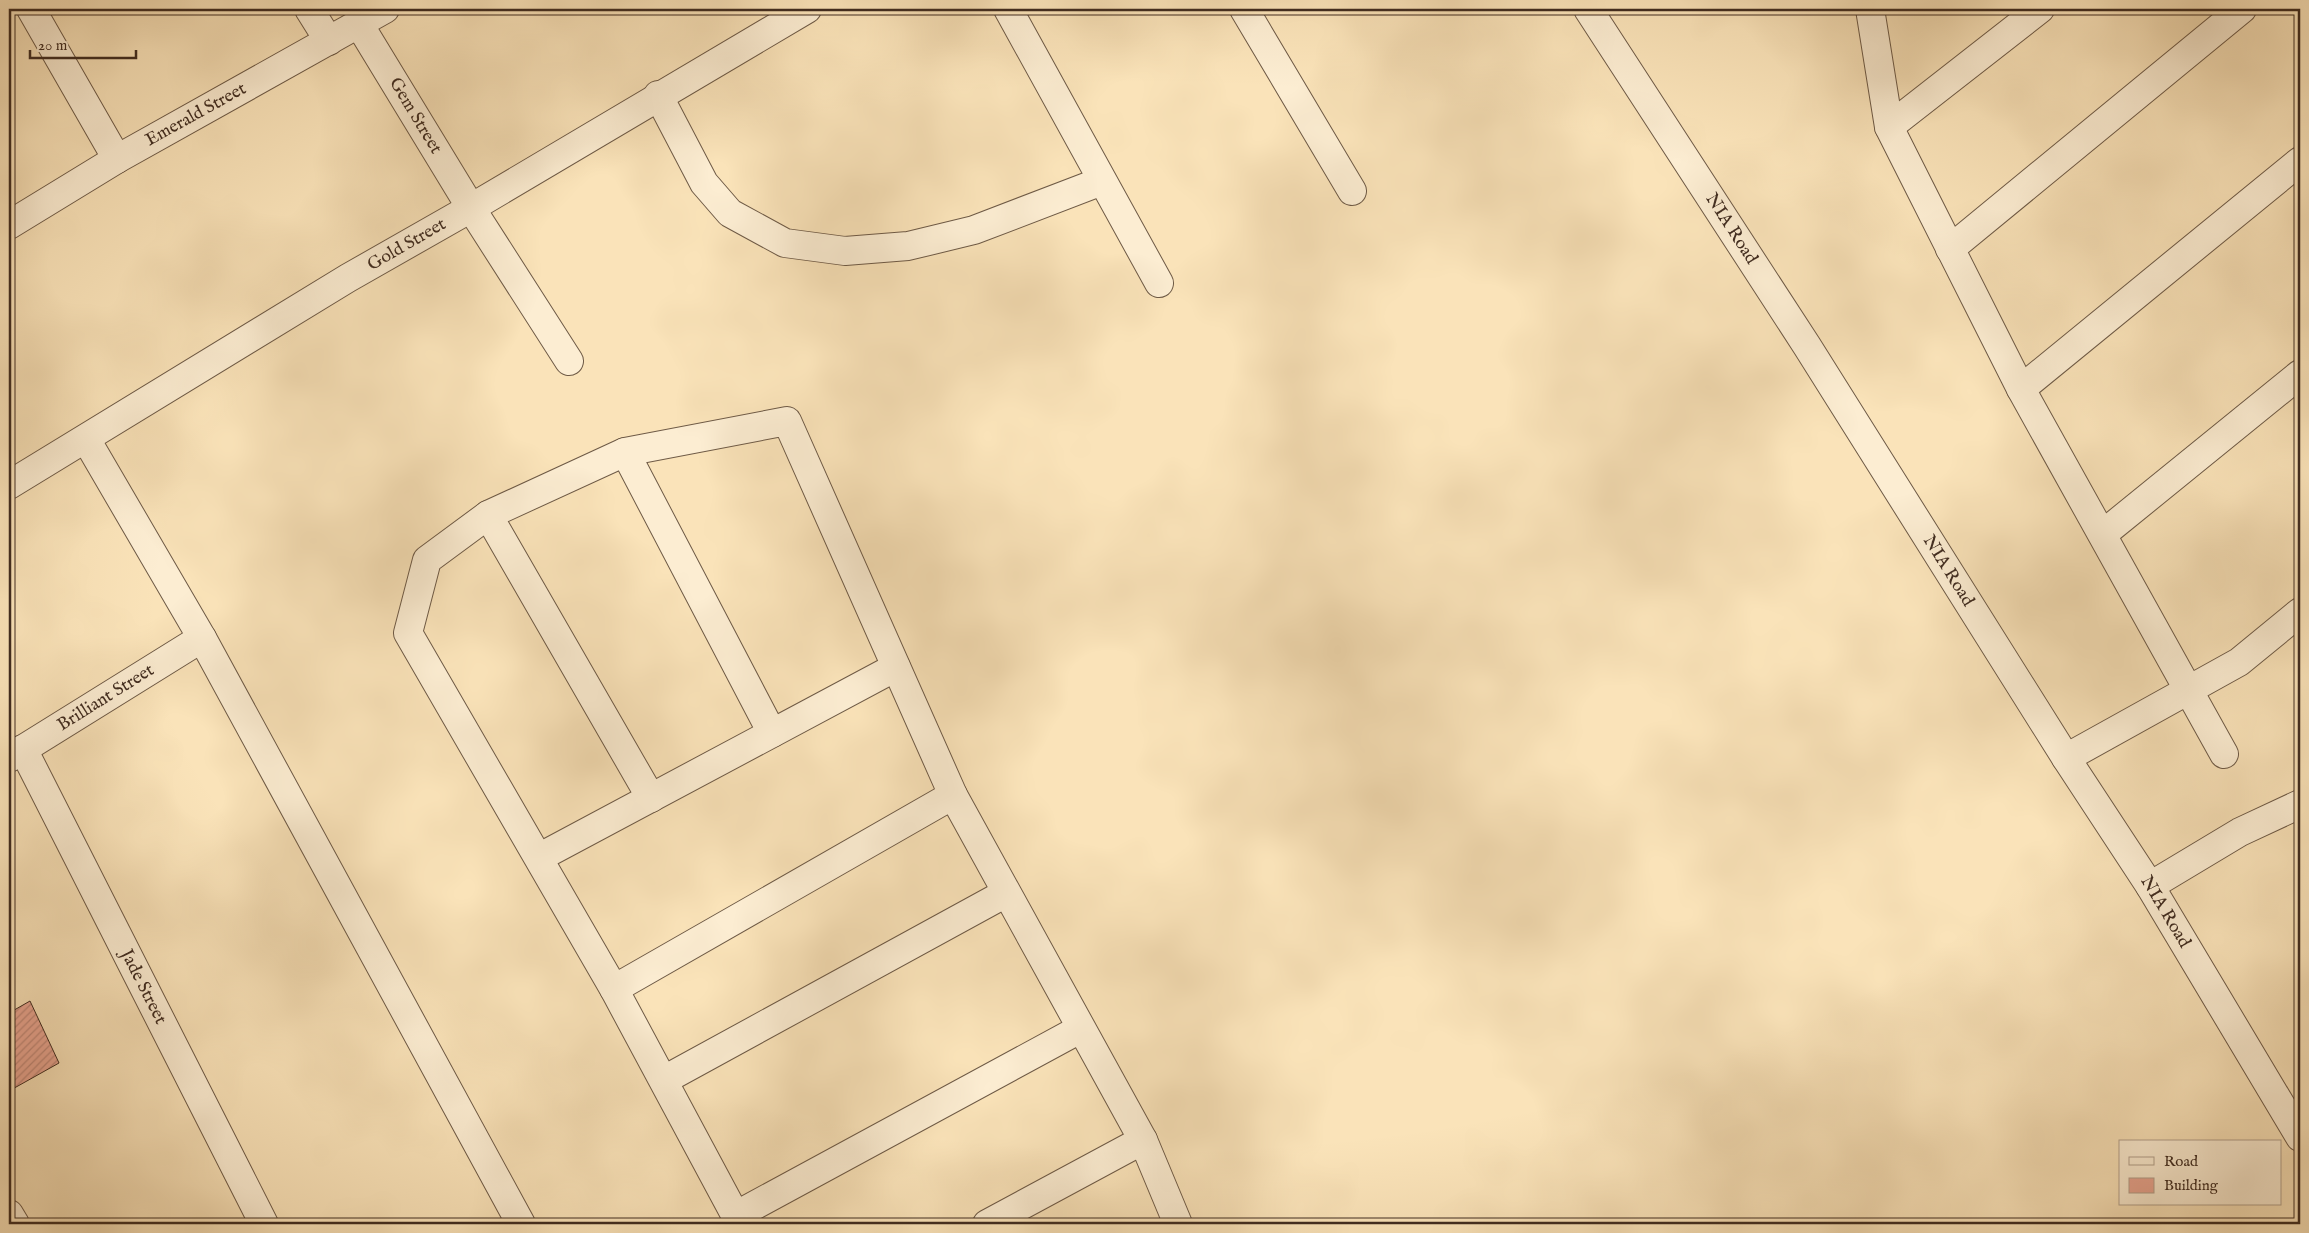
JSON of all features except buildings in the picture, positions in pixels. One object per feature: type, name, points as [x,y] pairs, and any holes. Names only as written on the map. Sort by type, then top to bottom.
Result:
[{"type":"street","points":[[31,9],[117,159]]},
{"type":"street","points":[[309,9],[329,41]]},
{"type":"street","name":"Emerald Street","points":[[9,225],[117,159],[385,9]]},
{"type":"street","name":"Gold Street","points":[[9,485],[348,278],[471,208],[658,95],[807,9]]},
{"type":"street","points":[[1008,9],[1159,283]]},
{"type":"street","points":[[1244,9],[1352,191]]},
{"type":"street","name":"NIA Road","points":[[1588,9],[1807,346],[2066,758],[2150,886],[2300,1137]]},
{"type":"street","points":[[1870,9],[1889,127],[2022,389],[2224,754]]},
{"type":"street","points":[[1889,127],[2040,9]]},
{"type":"street","points":[[1950,248],[2242,9]]},
{"type":"street","name":"Gem Street","points":[[359,24],[471,208],[569,361]]},
{"type":"street","points":[[658,95],[704,183],[730,213],[785,244],[845,251],[908,246],[974,230],[1102,181]]},
{"type":"street","points":[[2022,389],[2300,161]]},
{"type":"street","points":[[2103,534],[2300,374]]},
{"type":"street","points":[[1080,1029],[737,1220],[614,989],[540,858],[408,633],[427,560],[488,515],[625,452],[787,421],[954,795],[1006,894],[1143,1140],[1178,1224]]},
{"type":"street","points":[[86,439],[202,638],[521,1224]]},
{"type":"street","points":[[625,452],[772,733]]},
{"type":"street","points":[[488,515],[651,798]]},
{"type":"street","points":[[2066,758],[2239,662],[2300,612]]},
{"type":"street","name":"Brilliant Street","points":[[16,754],[202,638]]},
{"type":"street","points":[[540,858],[896,667]]},
{"type":"street","name":"Jade Street","points":[[16,754],[264,1224]]},
{"type":"street","points":[[614,989],[954,795]]},
{"type":"street","points":[[2150,886],[2240,832],[2300,804]]},
{"type":"street","points":[[664,1080],[1006,894]]},
{"type":"street","points":[[987,1224],[1143,1140]]},
{"type":"street","points":[[9,1214],[15,1224]]}]
